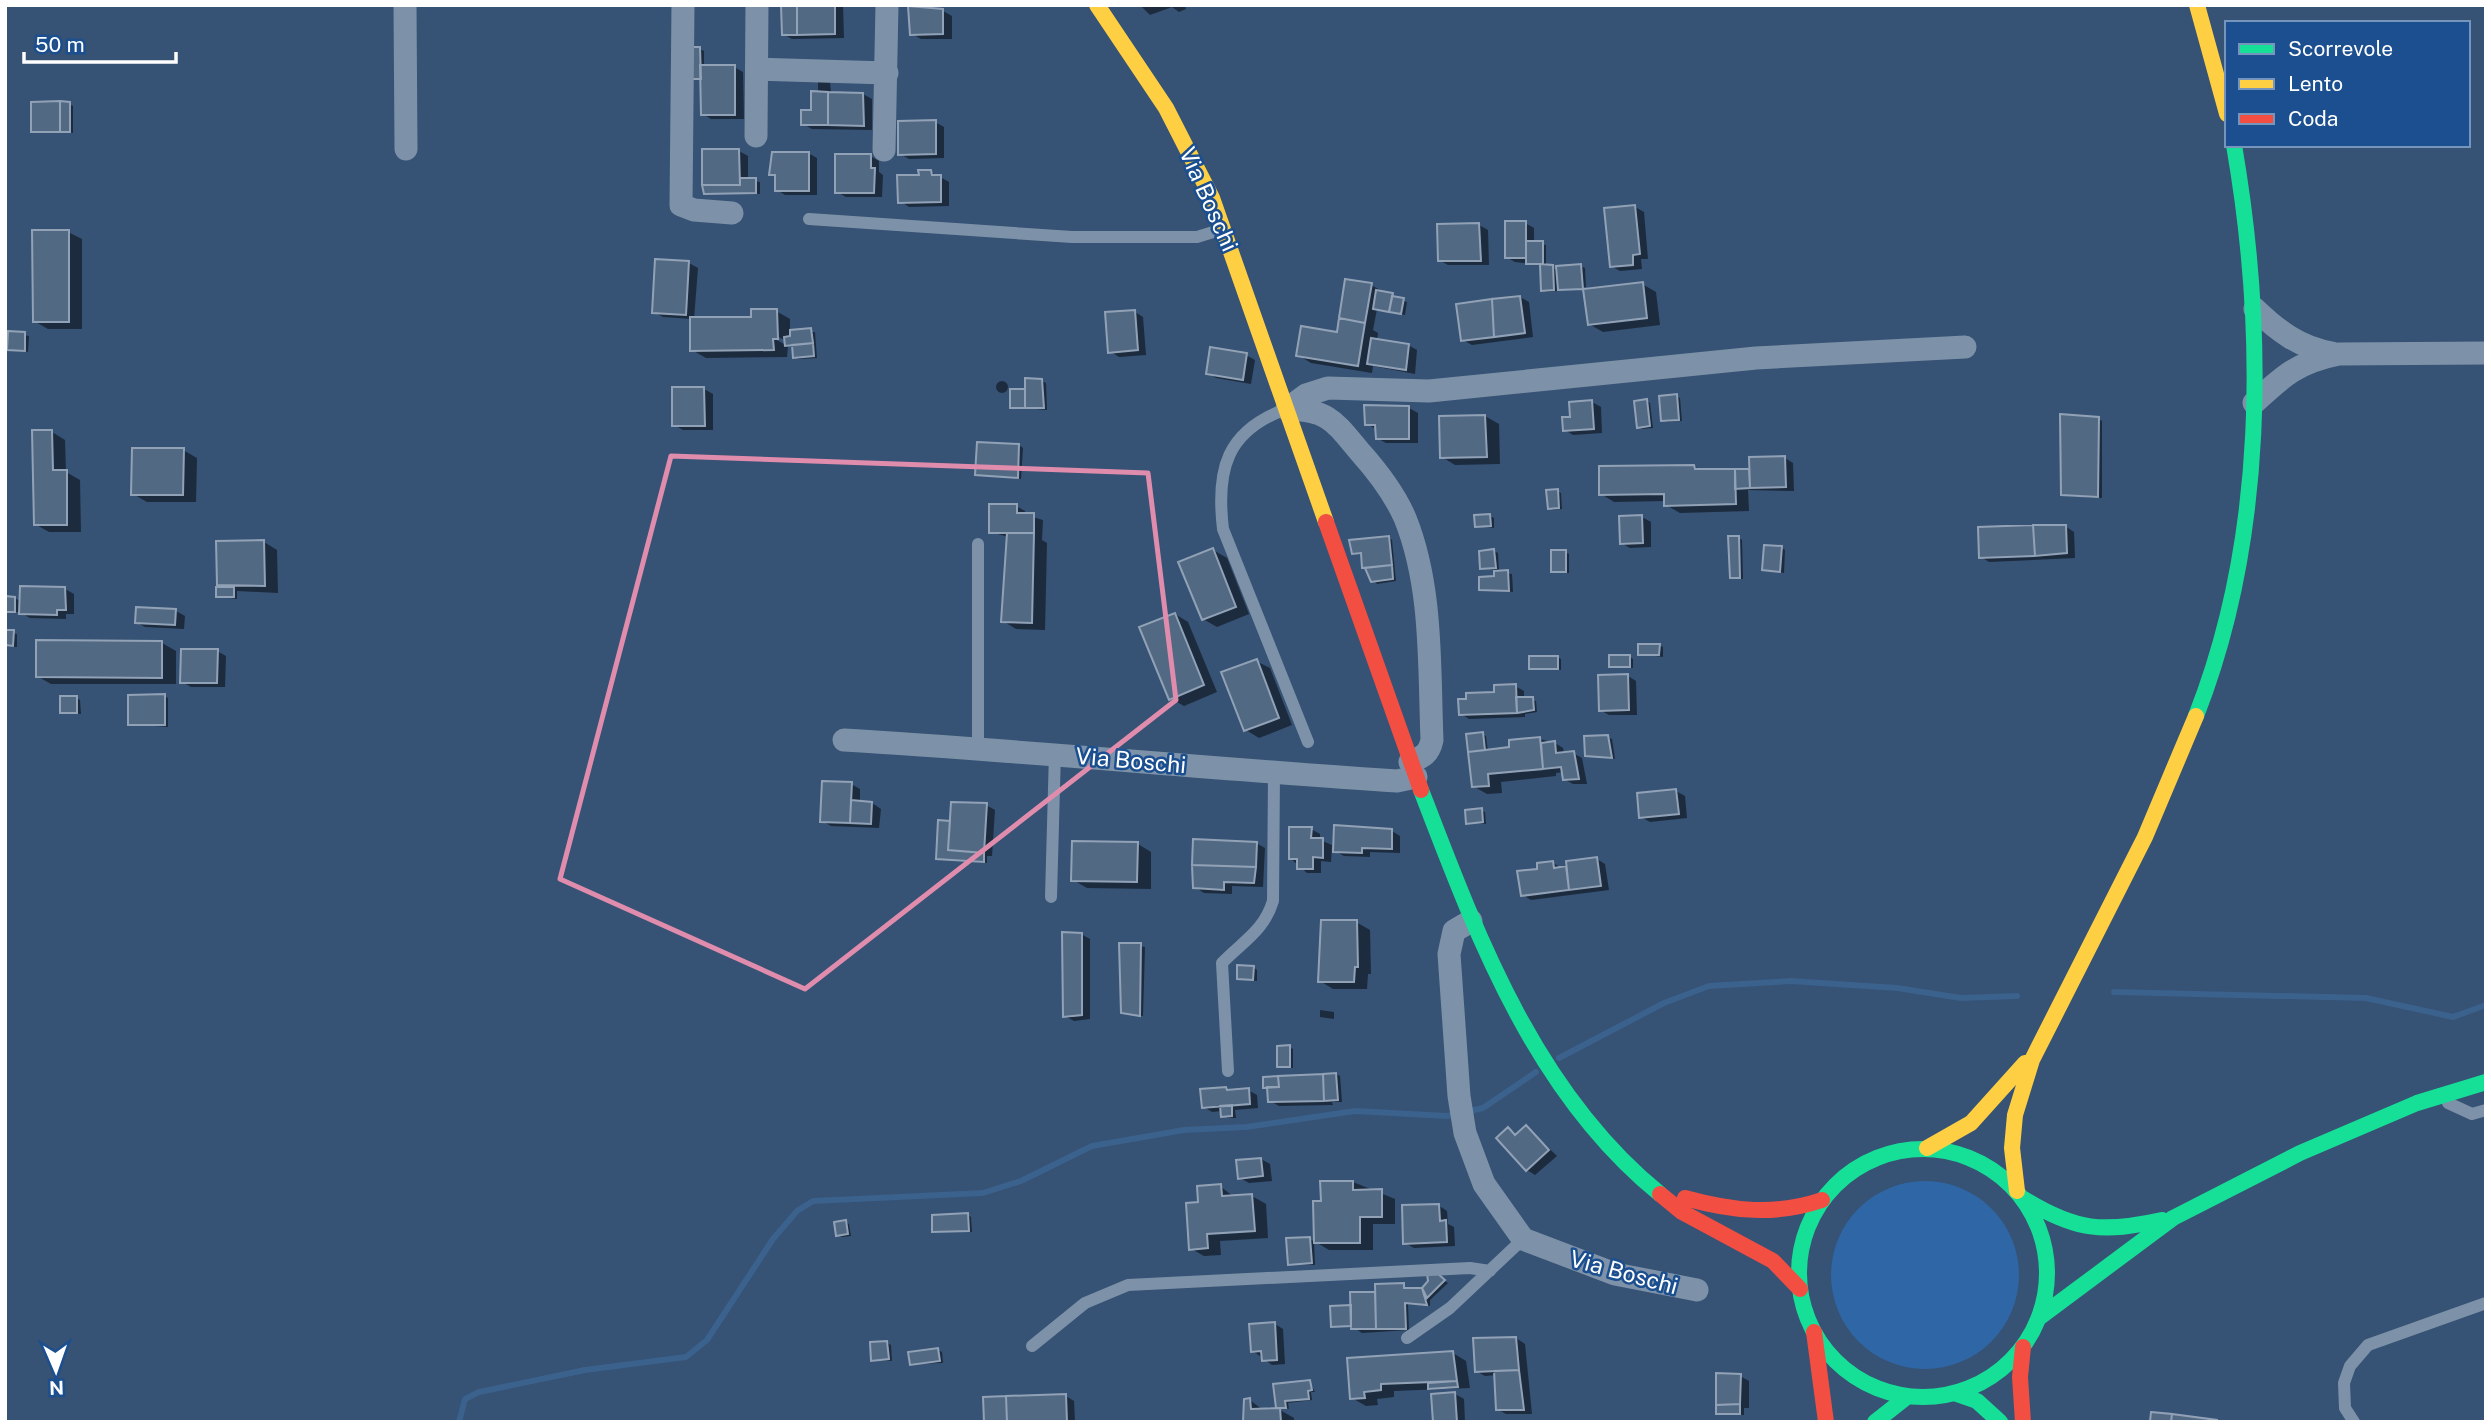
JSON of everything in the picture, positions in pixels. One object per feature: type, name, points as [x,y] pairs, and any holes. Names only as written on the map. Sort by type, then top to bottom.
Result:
[{"type":"main road","name":"Via Boschi","points":[[1097,5],[1172,119],[1191,153],[1224,229],[1338,562],[1413,769],[1471,921],[1497,975],[1554,1078],[1598,1135],[1646,1183],[1682,1212],[1773,1261],[1800,1289]]},
{"type":"main road","points":[[2197,5],[2225,107]]},
{"type":"main road","points":[[1814,1331],[1831,1355],[1853,1375],[1879,1388],[1908,1396],[1954,1393],[1992,1376],[2023,1347],[2039,1317],[2048,1277],[2042,1236],[2021,1195],[2012,1140],[2034,1054],[2108,912],[2172,779],[2203,694],[2231,589],[2242,526],[2252,460],[2255,309],[2247,228],[2234,147]]},
{"type":"main road","points":[[1927,1149],[1955,1137],[1975,1122],[2034,1054]]},
{"type":"main road","points":[[2039,1317],[2173,1217],[2300,1153],[2435,1097],[2486,1082]]},
{"type":"main road","points":[[1826,1422],[1814,1331],[1800,1289],[1800,1258],[1808,1227],[1822,1200],[1843,1178],[1868,1161],[1897,1151],[1927,1149],[1957,1153],[1980,1162],[2049,1215],[2079,1228],[2103,1231],[2173,1217]]},
{"type":"main road","name":"Via Boschi","points":[[1646,1183],[1717,1208],[1760,1213],[1780,1212],[1822,1200]]},
{"type":"main road","points":[[2023,1347],[2020,1377],[2023,1422]]},
{"type":"main road","points":[[1954,1393],[1977,1401],[2000,1422]]},
{"type":"main road","points":[[1875,1422],[1908,1396]]},
{"type":"street","points":[[405,5],[406,149]]},
{"type":"street","points":[[683,5],[681,205],[694,210],[732,213]]},
{"type":"street","points":[[756,136],[757,5]]},
{"type":"street","points":[[884,150],[887,5]]},
{"type":"street","points":[[757,69],[887,73]]},
{"type":"street","points":[[2255,309],[2285,336],[2315,351],[2339,355]]},
{"type":"street","points":[[1287,409],[1306,395],[1328,388],[1429,391],[1756,358],[1965,347]]},
{"type":"street","points":[[2254,403],[2288,371],[2316,359],[2339,355],[2486,353]]},
{"type":"street","points":[[1287,409],[1315,410],[1336,423],[1376,470],[1404,517],[1420,566],[1429,654],[1432,740],[1430,750],[1413,769]]},
{"type":"street","name":"Via Boschi","points":[[844,740],[1055,752],[1274,773],[1397,781],[1413,769]]},
{"type":"street","points":[[1471,921],[1454,931],[1450,940],[1459,1096],[1465,1133],[1484,1184],[1523,1239]]},
{"type":"street","name":"Via Boschi","points":[[1523,1239],[1615,1274],[1697,1290]]},
{"type":"lane","points":[[809,219],[1072,237],[1198,237],[1224,229]]},
{"type":"lane","points":[[1287,409],[1269,415],[1238,439],[1226,462],[1219,492],[1223,529],[1308,742]]},
{"type":"lane","points":[[978,544],[978,748]]},
{"type":"lane","points":[[1051,897],[1055,752]]},
{"type":"lane","points":[[1228,1071],[1222,963],[1252,938],[1268,918],[1274,773]]},
{"type":"lane","points":[[2435,1097],[2472,1114],[2486,1110]]},
{"type":"lane","points":[[1407,1338],[1450,1308],[1523,1239]]},
{"type":"lane","points":[[1032,1346],[1085,1303],[1128,1285],[1471,1268],[1490,1271]]},
{"type":"lane","points":[[2354,1422],[2345,1408],[2344,1383],[2350,1366],[2368,1345],[2486,1303]]},
{"type":"highlighted area","points":[[671,456],[1148,473],[1176,700],[805,989],[560,879]]},
{"type":"shaded area","points":[[1925,1181],[1961,1188],[1991,1209],[2012,1239],[2019,1275],[2012,1311],[1991,1341],[1961,1362],[1925,1369],[1889,1362],[1859,1341],[1838,1311],[1831,1275],[1838,1239],[1859,1209],[1889,1188]]},
{"type":"building","points":[[781,5],[797,5],[797,35],[782,35]]},
{"type":"building","points":[[797,5],[835,5],[835,34],[797,35]]},
{"type":"building","points":[[908,6],[943,9],[943,34],[910,35]]},
{"type":"building","points":[[690,47],[700,47],[701,79],[690,79]]},
{"type":"building","points":[[700,65],[735,65],[735,115],[701,115]]},
{"type":"building","points":[[811,91],[828,92],[828,125],[801,125],[801,110],[811,110]]},
{"type":"building","points":[[828,92],[863,93],[864,126],[828,125]]},
{"type":"building","points":[[60,101],[60,132],[31,132],[31,102]]},
{"type":"building","points":[[60,101],[70,102],[70,132],[60,132]]},
{"type":"building","points":[[936,120],[936,154],[898,155],[898,121]]},
{"type":"building","points":[[702,149],[739,149],[740,185],[702,185]]},
{"type":"building","points":[[772,152],[809,152],[809,191],[775,191],[775,175],[769,175]]},
{"type":"building","points":[[835,154],[871,154],[871,168],[875,168],[874,193],[835,193]]},
{"type":"building","points":[[918,170],[931,170],[932,175],[941,175],[941,202],[898,203],[897,175],[919,175]]},
{"type":"building","points":[[740,178],[756,178],[756,193],[704,194],[702,185],[740,185]]},
{"type":"building","points":[[1635,205],[1640,254],[1633,255],[1633,265],[1610,267],[1604,208]]},
{"type":"building","points":[[1505,221],[1526,221],[1526,258],[1505,258]]},
{"type":"building","points":[[1479,223],[1481,261],[1438,261],[1437,224]]},
{"type":"building","points":[[32,230],[69,230],[69,322],[33,322]]},
{"type":"building","points":[[1526,241],[1543,241],[1543,264],[1526,264]]},
{"type":"building","points":[[655,259],[689,261],[686,315],[652,313]]},
{"type":"building","points":[[1540,264],[1553,265],[1554,290],[1541,291]]},
{"type":"building","points":[[1581,264],[1583,289],[1558,290],[1556,266]]},
{"type":"building","points":[[1345,279],[1372,283],[1365,323],[1339,318]]},
{"type":"building","points":[[1643,282],[1647,318],[1588,325],[1583,289]]},
{"type":"building","points":[[1376,290],[1393,293],[1389,312],[1373,309]]},
{"type":"building","points":[[1392,296],[1404,298],[1401,314],[1389,312]]},
{"type":"building","points":[[1520,296],[1525,333],[1494,337],[1492,299]]},
{"type":"building","points":[[1492,299],[1494,337],[1461,341],[1456,304]]},
{"type":"building","points":[[751,309],[777,309],[778,339],[773,339],[774,350],[690,351],[690,317],[751,317]]},
{"type":"building","points":[[1135,310],[1138,350],[1108,353],[1105,312]]},
{"type":"building","points":[[1339,318],[1365,323],[1358,366],[1296,356],[1301,326],[1337,332]]},
{"type":"building","points":[[811,328],[813,343],[785,346],[784,337],[790,336],[790,330]]},
{"type":"building","points":[[8,331],[25,332],[25,351],[7,350]]},
{"type":"building","points":[[1371,338],[1409,344],[1406,370],[1367,364]]},
{"type":"building","points":[[813,343],[814,356],[793,358],[792,345]]},
{"type":"building","points":[[1210,347],[1247,353],[1243,380],[1206,374]]},
{"type":"building","points":[[1025,378],[1042,379],[1044,408],[1025,408]]},
{"type":"building","points":[[672,387],[704,387],[705,426],[672,426]]},
{"type":"building","points":[[1010,389],[1025,389],[1025,408],[1010,408]]},
{"type":"building","points":[[1677,394],[1679,420],[1661,421],[1659,396]]},
{"type":"building","points":[[1647,399],[1650,426],[1637,428],[1634,401]]},
{"type":"building","points":[[1592,400],[1594,429],[1563,431],[1562,417],[1570,417],[1569,402]]},
{"type":"building","points":[[1364,405],[1409,406],[1409,439],[1376,439],[1375,425],[1365,425]]},
{"type":"building","points":[[2060,414],[2099,417],[2098,497],[2061,495]]},
{"type":"building","points":[[1485,415],[1487,457],[1440,458],[1439,416]]},
{"type":"building","points":[[32,430],[52,430],[53,470],[67,470],[67,525],[34,525]]},
{"type":"building","points":[[977,442],[1019,444],[1018,478],[975,475]]},
{"type":"building","points":[[132,448],[184,448],[183,495],[131,495]]},
{"type":"building","points":[[1785,456],[1786,487],[1750,488],[1749,457]]},
{"type":"building","points":[[1694,465],[1695,469],[1735,469],[1736,504],[1664,506],[1664,494],[1599,495],[1599,466]]},
{"type":"building","points":[[1735,469],[1749,469],[1750,488],[1735,489]]},
{"type":"building","points":[[1558,489],[1559,508],[1548,509],[1546,490]]},
{"type":"building","points":[[989,504],[1017,504],[1017,513],[1034,513],[1034,533],[989,533]]},
{"type":"building","points":[[1490,514],[1491,526],[1475,527],[1474,515]]},
{"type":"building","points":[[1642,515],[1643,543],[1620,544],[1619,516]]},
{"type":"building","points":[[2033,525],[2066,525],[2067,553],[2035,556]]},
{"type":"building","points":[[2033,525],[2035,556],[1979,558],[1978,527]]},
{"type":"building","points":[[1007,533],[1034,533],[1032,623],[1001,622]]},
{"type":"building","points":[[1389,536],[1392,565],[1362,568],[1361,553],[1352,554],[1349,540]]},
{"type":"building","points":[[1728,536],[1739,536],[1740,578],[1730,578]]},
{"type":"building","points":[[264,540],[265,586],[217,585],[216,541]]},
{"type":"building","points":[[1764,545],[1782,546],[1780,572],[1762,570]]},
{"type":"building","points":[[1213,548],[1236,607],[1202,620],[1178,562]]},
{"type":"building","points":[[1494,549],[1496,568],[1480,569],[1479,551]]},
{"type":"building","points":[[1551,550],[1566,550],[1566,572],[1551,572]]},
{"type":"building","points":[[1392,565],[1393,579],[1371,582],[1365,568]]},
{"type":"building","points":[[1508,570],[1509,591],[1479,590],[1479,577],[1494,576],[1494,571]]},
{"type":"building","points":[[20,586],[65,587],[66,610],[57,610],[57,615],[19,614]]},
{"type":"building","points":[[216,587],[234,587],[234,597],[216,597]]},
{"type":"building","points":[[5,596],[15,597],[15,612],[5,612]]},
{"type":"building","points":[[136,607],[176,609],[175,625],[135,623]]},
{"type":"building","points":[[1175,613],[1204,685],[1169,700],[1139,627]]},
{"type":"building","points":[[5,630],[14,630],[13,646],[5,645]]},
{"type":"building","points":[[36,640],[162,641],[162,678],[36,677]]},
{"type":"building","points":[[1638,644],[1660,644],[1659,655],[1638,655]]},
{"type":"building","points":[[181,649],[218,649],[217,683],[180,683]]},
{"type":"building","points":[[1609,655],[1630,655],[1630,667],[1609,667]]},
{"type":"building","points":[[1529,656],[1558,656],[1558,669],[1529,669]]},
{"type":"building","points":[[1257,659],[1279,718],[1244,731],[1221,672]]},
{"type":"building","points":[[1628,674],[1629,710],[1599,711],[1598,675]]},
{"type":"building","points":[[1516,684],[1517,713],[1459,715],[1458,699],[1466,699],[1466,693],[1494,692],[1494,685]]},
{"type":"building","points":[[165,694],[165,725],[128,725],[128,695]]},
{"type":"building","points":[[60,696],[77,696],[77,713],[60,713]]},
{"type":"building","points":[[1516,697],[1533,697],[1534,710],[1517,713]]},
{"type":"building","points":[[1483,732],[1485,750],[1468,752],[1466,734]]},
{"type":"building","points":[[1608,735],[1612,758],[1585,756],[1584,736]]},
{"type":"building","points":[[1540,737],[1543,769],[1488,774],[1489,786],[1472,787],[1468,752],[1509,747],[1509,740]]},
{"type":"building","points":[[1555,741],[1556,753],[1574,751],[1579,779],[1563,780],[1561,767],[1543,769],[1541,743]]},
{"type":"building","points":[[822,781],[852,782],[850,823],[820,822]]},
{"type":"building","points":[[1676,789],[1679,814],[1639,818],[1637,793]]},
{"type":"building","points":[[851,800],[872,802],[871,824],[850,823]]},
{"type":"building","points":[[951,802],[987,803],[984,853],[948,850]]},
{"type":"building","points":[[1482,808],[1483,822],[1466,824],[1465,810]]},
{"type":"building","points":[[938,820],[950,821],[948,850],[984,853],[984,862],[936,859]]},
{"type":"building","points":[[1334,825],[1392,829],[1392,849],[1362,848],[1362,853],[1333,852]]},
{"type":"building","points":[[1289,827],[1312,827],[1311,838],[1323,838],[1323,858],[1313,857],[1313,869],[1297,869],[1297,859],[1289,859]]},
{"type":"building","points":[[1193,839],[1257,842],[1256,867],[1192,865]]},
{"type":"building","points":[[1072,841],[1138,842],[1137,882],[1071,881]]},
{"type":"building","points":[[1597,857],[1601,886],[1569,890],[1566,861]]},
{"type":"building","points":[[1553,861],[1554,868],[1566,866],[1569,890],[1521,896],[1517,871],[1537,869],[1537,863]]},
{"type":"building","points":[[1192,865],[1256,867],[1254,883],[1224,882],[1224,890],[1193,888]]},
{"type":"building","points":[[1321,920],[1357,920],[1358,967],[1355,967],[1354,982],[1318,982]]},
{"type":"building","points":[[1062,932],[1082,933],[1082,1015],[1063,1017]]},
{"type":"building","points":[[1119,943],[1141,943],[1140,1016],[1121,1013]]},
{"type":"building","points":[[1237,965],[1254,966],[1253,980],[1237,979]]},
{"type":"building","points":[[1290,1045],[1290,1067],[1277,1067],[1277,1046]]},
{"type":"building","points":[[1336,1073],[1338,1100],[1324,1101],[1323,1074]]},
{"type":"building","points":[[1323,1074],[1324,1101],[1268,1102],[1267,1087],[1279,1087],[1278,1076]]},
{"type":"building","points":[[1278,1076],[1279,1087],[1263,1088],[1263,1077]]},
{"type":"building","points":[[1226,1087],[1227,1090],[1249,1088],[1250,1104],[1202,1108],[1200,1089]]},
{"type":"building","points":[[1232,1105],[1232,1116],[1221,1117],[1220,1106]]},
{"type":"building","points":[[1526,1125],[1549,1150],[1526,1171],[1496,1138],[1508,1127],[1515,1135]]},
{"type":"building","points":[[1261,1158],[1263,1176],[1238,1179],[1236,1160]]},
{"type":"building","points":[[1320,1181],[1353,1181],[1353,1190],[1382,1189],[1382,1217],[1360,1217],[1360,1243],[1314,1243],[1313,1201],[1321,1201]]},
{"type":"building","points":[[1221,1184],[1222,1196],[1252,1194],[1255,1231],[1207,1234],[1208,1248],[1189,1250],[1186,1203],[1198,1202],[1197,1186]]},
{"type":"building","points":[[1439,1204],[1440,1221],[1446,1220],[1447,1242],[1403,1244],[1402,1205]]},
{"type":"building","points":[[968,1213],[969,1231],[932,1232],[932,1215]]},
{"type":"building","points":[[846,1220],[848,1234],[836,1236],[834,1222]]},
{"type":"building","points":[[1310,1237],[1312,1263],[1288,1265],[1286,1238]]},
{"type":"building","points":[[1437,1273],[1445,1280],[1427,1298],[1422,1288],[1428,1281],[1427,1274]]},
{"type":"building","points":[[1404,1283],[1404,1288],[1422,1288],[1427,1305],[1405,1303],[1406,1329],[1376,1329],[1375,1284]]},
{"type":"building","points":[[1350,1292],[1375,1292],[1376,1329],[1351,1329]]},
{"type":"building","points":[[1351,1305],[1351,1326],[1331,1327],[1330,1306]]},
{"type":"building","points":[[1275,1322],[1277,1360],[1262,1361],[1261,1351],[1251,1352],[1249,1324]]},
{"type":"building","points":[[1516,1337],[1519,1370],[1475,1372],[1473,1338]]},
{"type":"building","points":[[887,1341],[889,1359],[871,1361],[870,1342]]},
{"type":"building","points":[[938,1348],[940,1361],[910,1365],[908,1352]]},
{"type":"building","points":[[1453,1351],[1457,1381],[1381,1384],[1381,1390],[1364,1392],[1365,1398],[1350,1399],[1347,1358]]},
{"type":"building","points":[[1519,1370],[1524,1410],[1496,1410],[1494,1371]]},
{"type":"building","points":[[1716,1373],[1741,1374],[1740,1404],[1716,1405]]},
{"type":"building","points":[[1310,1380],[1312,1390],[1308,1391],[1309,1399],[1285,1401],[1286,1408],[1276,1408],[1273,1384]]},
{"type":"building","points":[[1457,1381],[1458,1387],[1428,1389],[1428,1383]]},
{"type":"building","points":[[1455,1392],[1457,1422],[1433,1422],[1431,1394]]},
{"type":"building","points":[[1066,1394],[1067,1422],[1007,1422],[1006,1396]]},
{"type":"building","points":[[1006,1396],[1007,1422],[984,1422],[983,1397]]},
{"type":"building","points":[[1250,1398],[1251,1409],[1280,1408],[1281,1422],[1243,1422],[1244,1399]]},
{"type":"building","points":[[1740,1404],[1740,1414],[1716,1414],[1716,1405]]},
{"type":"building","points":[[2151,1412],[2172,1414],[2171,1422],[2150,1422]]},
{"type":"building","points":[[2172,1414],[2217,1420],[2217,1422],[2171,1422]]},
{"type":"waterway","points":[[1559,1058],[1664,1003],[1709,986],[1791,981],[1897,988],[1961,998],[2017,996]]},
{"type":"waterway","points":[[2114,992],[2366,998],[2453,1017],[2486,1005]]},
{"type":"waterway","points":[[459,1422],[465,1399],[479,1392],[585,1370],[686,1357],[707,1340],[773,1239],[797,1211],[813,1201],[983,1193],[1021,1181],[1092,1146],[1184,1130],[1246,1127],[1355,1111],[1447,1116],[1483,1108],[1536,1072]]},
{"type":"traffic: fast","points":[[2196,716],[2219,648],[2236,578],[2247,506],[2253,434],[2251,288],[2234,147]]},
{"type":"traffic: fast","points":[[1421,790],[1488,955],[1544,1060],[1578,1109],[1616,1154],[1660,1194]]},
{"type":"traffic: fast","points":[[2040,1317],[2173,1218],[2300,1153],[2417,1103],[2486,1082]]},
{"type":"traffic: fast","points":[[1923,1149],[1959,1155],[1981,1164],[2001,1177],[2019,1195],[2032,1215],[2041,1237],[2047,1273],[2041,1309],[2032,1331],[2019,1351],[2001,1369],[1981,1382],[1959,1391],[1923,1397],[1887,1391],[1865,1382],[1845,1369],[1827,1351],[1814,1331],[1805,1309],[1799,1273],[1805,1237],[1814,1215],[1827,1195],[1845,1177],[1865,1164],[1887,1155],[1923,1149]]},
{"type":"traffic: fast","points":[[2024,1199],[2059,1218],[2090,1226],[2123,1227],[2162,1220]]},
{"type":"traffic: fast","points":[[1954,1393],[1977,1401],[2000,1422]]},
{"type":"traffic: fast","points":[[1875,1422],[1908,1396]]},
{"type":"traffic: slow","points":[[1097,5],[1166,108],[1212,198],[1326,522]]},
{"type":"traffic: slow","points":[[2197,5],[2225,107]]},
{"type":"traffic: slow","points":[[2017,1191],[2012,1148],[2015,1115],[2032,1060],[2145,837],[2196,716]]},
{"type":"traffic: slow","points":[[1927,1148],[1971,1123],[2025,1063]]},
{"type":"traffic: jam","points":[[1326,522],[1421,790]]},
{"type":"traffic: jam","points":[[1660,1194],[1682,1212],[1773,1261],[1800,1289]]},
{"type":"traffic: jam","points":[[1685,1198],[1754,1210],[1787,1208],[1822,1200]]},
{"type":"traffic: jam","points":[[1814,1332],[1826,1422]]},
{"type":"traffic: jam","points":[[2023,1347],[2020,1377],[2023,1422]]}]
